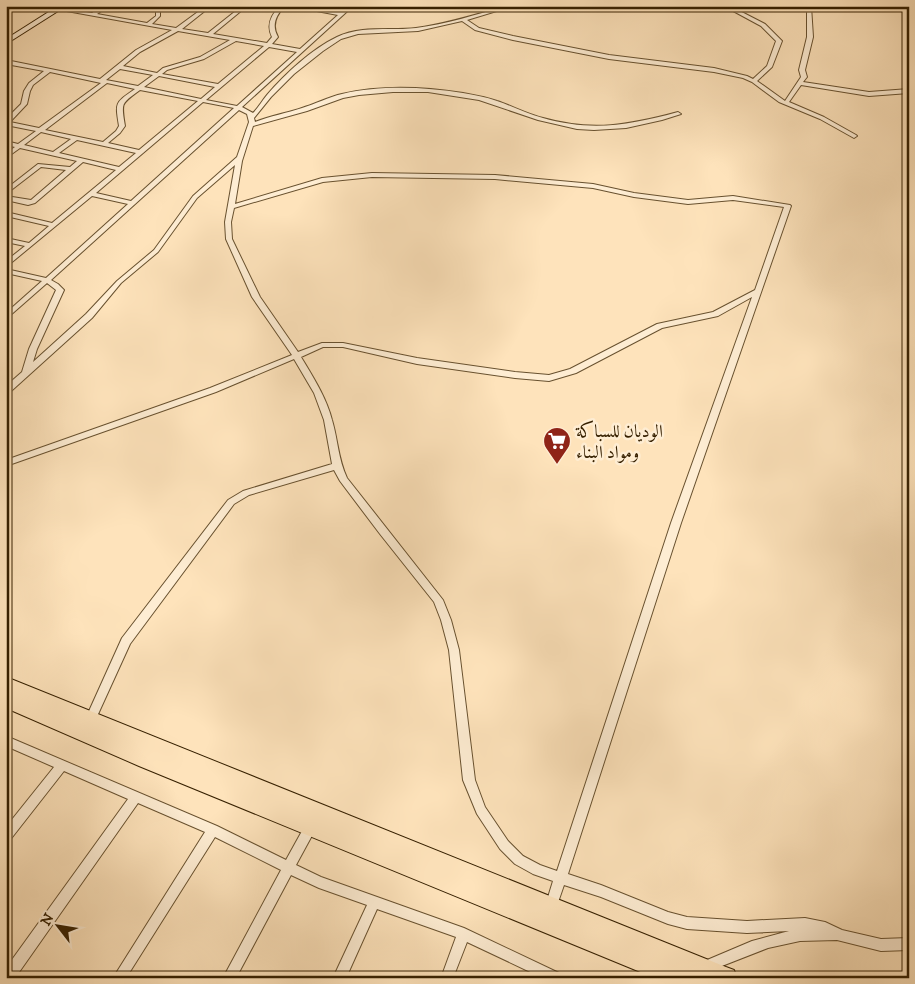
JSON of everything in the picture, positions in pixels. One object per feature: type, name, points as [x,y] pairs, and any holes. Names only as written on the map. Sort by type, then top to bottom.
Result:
[{"type":"highway","points":[[6,685],[551,907],[669,970]]},
{"type":"highway","points":[[6,700],[146,760],[669,970],[702,968],[726,978]]},
{"type":"street","points":[[40,6],[302,51]]},
{"type":"street","points":[[93,15],[106,6]]},
{"type":"street","points":[[148,24],[158,16],[158,6]]},
{"type":"street","points":[[6,156],[103,82],[138,51],[178,30],[209,6]]},
{"type":"street","points":[[209,35],[245,6]]},
{"type":"street","points":[[6,265],[275,39],[271,26],[277,12],[283,6]]},
{"type":"street","points":[[292,6],[342,14]]},
{"type":"street","points":[[6,317],[351,6]]},
{"type":"street","points":[[511,6],[464,20],[418,29],[365,31],[340,38],[290,76],[268,97],[252,121],[240,158],[230,207],[228,222],[231,245],[240,258],[256,297],[297,356],[318,393],[328,420],[337,466],[349,488],[438,600],[446,620],[454,650],[469,780],[481,810],[504,845],[519,860],[537,870],[601,891],[668,918],[687,923],[747,927],[805,924],[825,928],[841,936]]},
{"type":"street","points":[[726,6],[763,25],[779,42],[770,67],[754,81]]},
{"type":"street","points":[[786,103],[804,78],[802,70],[810,37],[809,6]]},
{"type":"street","points":[[860,6],[909,10]]},
{"type":"street","points":[[6,42],[60,8]]},
{"type":"street","points":[[464,20],[477,29],[513,38],[609,57],[727,73],[754,81],[786,103],[822,118],[854,136]]},
{"type":"street","points":[[104,144],[122,126],[120,104],[139,88],[157,74],[172,66],[202,58],[234,40]]},
{"type":"street","points":[[6,62],[240,108],[248,111],[252,121]]},
{"type":"street","points":[[6,71],[16,64]]},
{"type":"street","points":[[120,67],[218,86]]},
{"type":"street","points":[[6,123],[24,104],[26,91],[31,84],[49,70]]},
{"type":"street","points":[[801,83],[869,94],[909,91]]},
{"type":"street","points":[[252,121],[298,112],[343,96],[399,91],[431,91],[478,98],[494,102],[538,119],[593,130],[638,125],[678,114]]},
{"type":"street","points":[[6,123],[140,152]]},
{"type":"street","points":[[54,154],[76,138]]},
{"type":"street","points":[[6,143],[120,169]]},
{"type":"street","points":[[6,391],[25,376],[89,316],[119,282],[156,251],[195,197],[240,158]]},
{"type":"street","points":[[6,198],[31,203],[82,160]]},
{"type":"street","points":[[6,192],[40,165],[72,169]]},
{"type":"street","points":[[230,207],[322,180],[372,175],[495,177],[593,186],[634,195],[688,202],[733,198],[788,206],[676,523],[559,877],[551,907]]},
{"type":"street","points":[[92,194],[133,203]]},
{"type":"street","points":[[6,214],[54,225]]},
{"type":"street","points":[[6,240],[30,245]]},
{"type":"street","points":[[6,271],[48,280],[56,285],[60,291],[33,349],[25,376]]},
{"type":"street","points":[[6,462],[212,390],[322,345],[343,345],[417,361],[549,378],[573,371],[660,326],[715,314],[758,291]]},
{"type":"street","points":[[90,720],[126,641],[231,502],[246,493],[337,466]]},
{"type":"street","points":[[6,742],[213,830],[319,882],[464,934],[557,978]]},
{"type":"street","points":[[6,836],[62,765]]},
{"type":"street","points":[[7,978],[136,797]]},
{"type":"street","points":[[229,978],[311,826]]},
{"type":"street","points":[[118,978],[213,830]]},
{"type":"street","points":[[339,978],[374,903]]},
{"type":"street","points":[[702,968],[774,939],[796,934],[816,933],[841,936],[881,945],[909,944]]},
{"type":"street","points":[[446,978],[464,934]]},
{"type":"place","name":"الوديان للسباكة ومواد البناء","points":[[557,465]]}]
